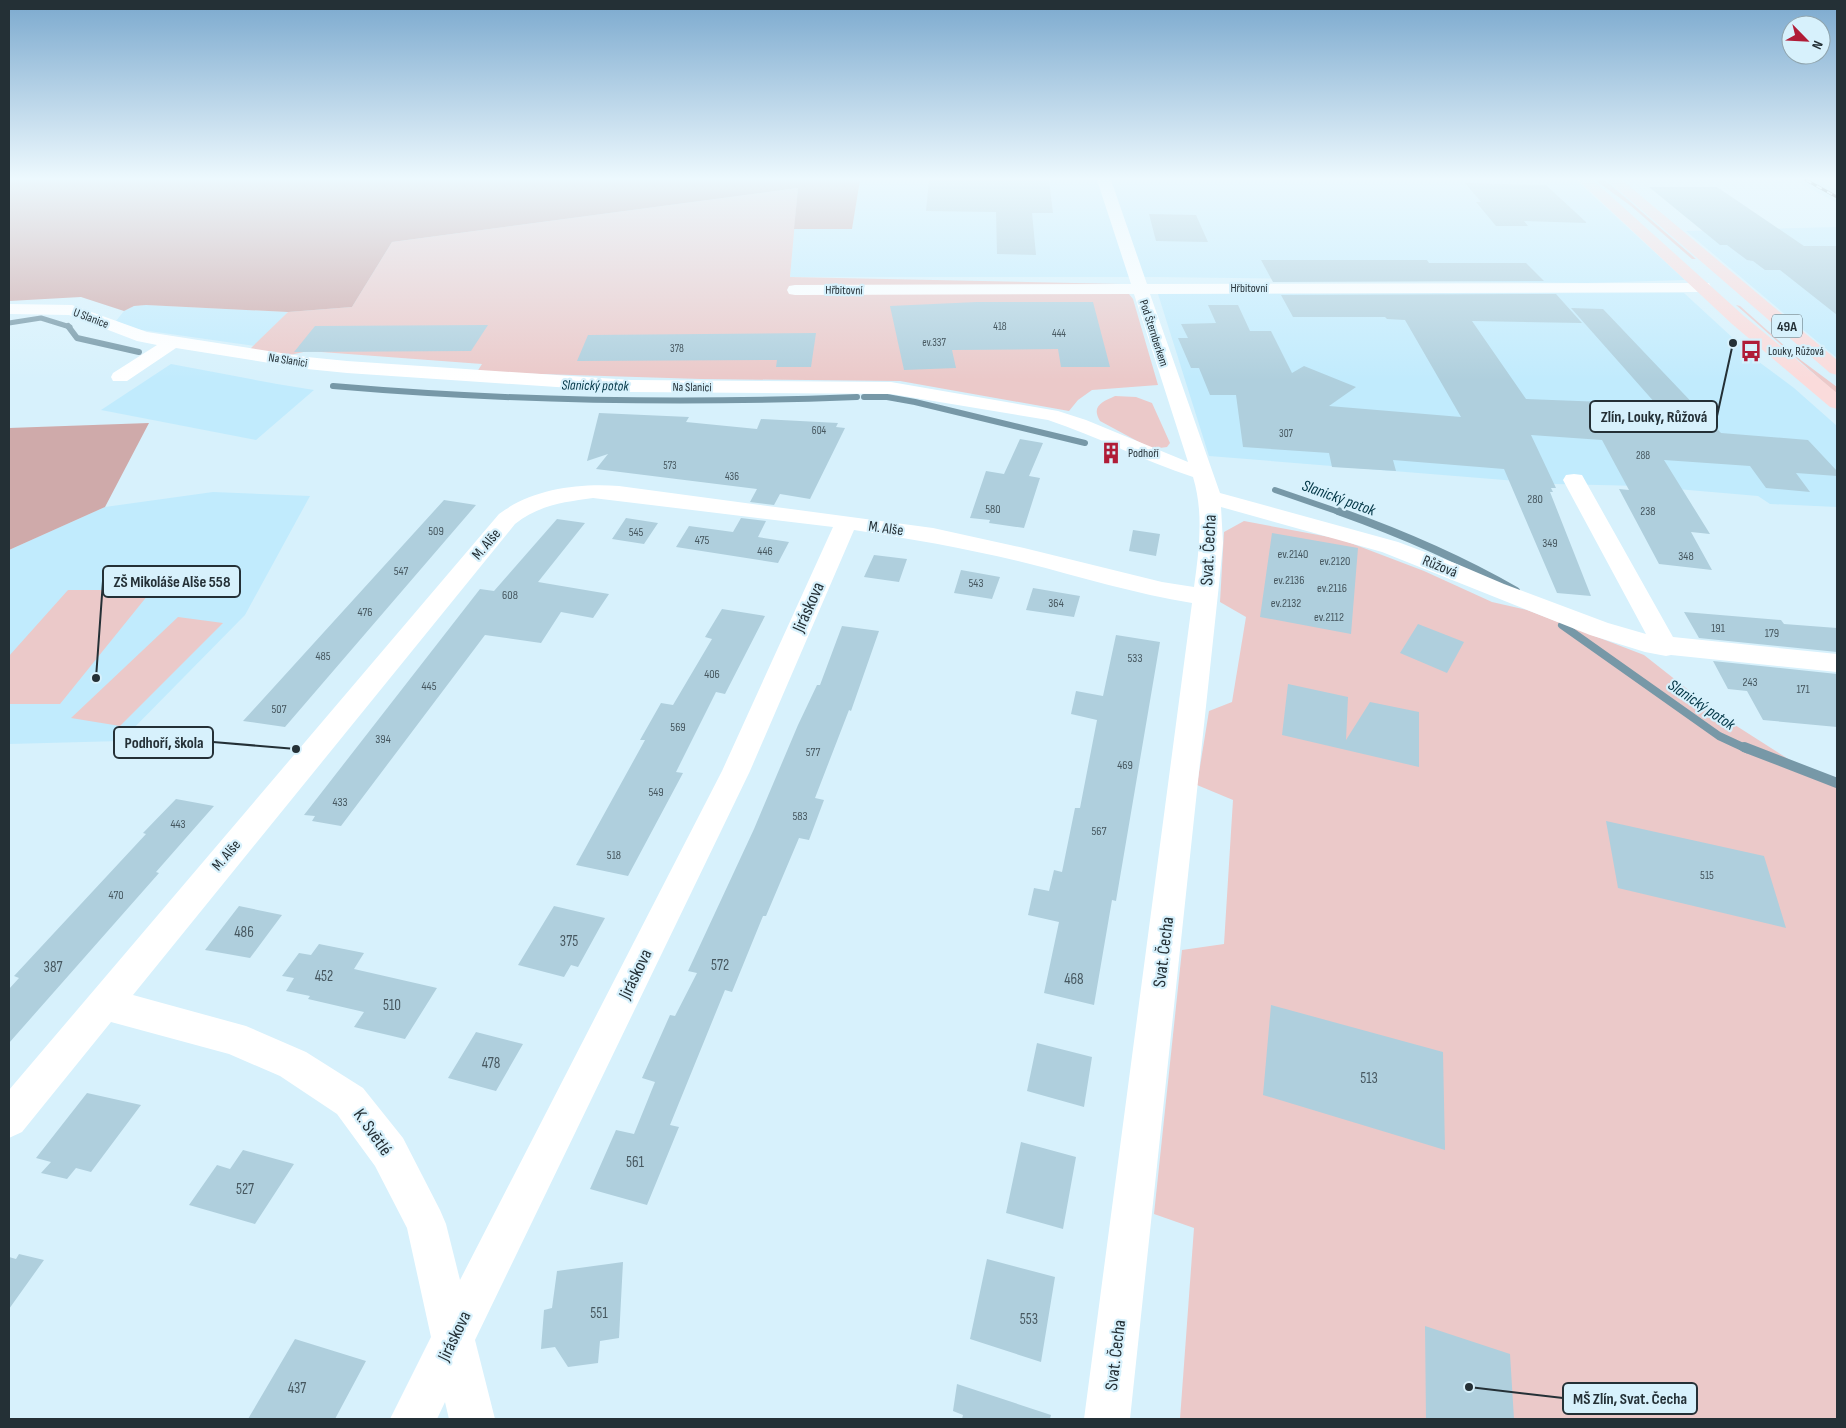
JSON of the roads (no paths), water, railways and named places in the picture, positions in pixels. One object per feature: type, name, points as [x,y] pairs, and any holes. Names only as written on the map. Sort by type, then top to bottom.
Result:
[{"type":"main road","name":"49A","points":[[1659,247],[1783,358],[1837,403]]},
{"type":"main road","name":"49A","points":[[1694,247],[1837,369]]},
{"type":"main road","points":[[1703,287],[1737,283]]},
{"type":"street","name":"Pod Šternberkem","points":[[1126,247],[1206,485]]},
{"type":"street","name":"Hřbitovní","points":[[795,290],[1019,291],[1703,287]]},
{"type":"street","name":"U Slanice","points":[[9,309],[72,310],[131,334],[171,343]]},
{"type":"street","name":"Na Slanici","points":[[171,343],[307,363],[631,386],[891,388],[908,390],[1051,415],[1079,424],[1161,460],[1206,485]]},
{"type":"street","points":[[120,376],[171,343]]},
{"type":"street","points":[[1574,480],[1666,647]]},
{"type":"street","name":"Svat. Čecha","points":[[1107,1419],[1212,543],[1206,485]]},
{"type":"street","name":"Růžová","points":[[1206,485],[1390,547],[1449,569],[1495,590],[1598,629],[1636,641],[1666,647],[1837,663]]},
{"type":"street","name":"M. Alše","points":[[9,1119],[507,519],[520,509],[545,499],[593,491],[846,522],[979,544],[1162,590],[1205,597]]},
{"type":"street","name":"Jiráskova","points":[[413,1419],[736,771],[846,522]]},
{"type":"street","name":"K. Světlé","points":[[103,1004],[233,1038],[293,1064],[350,1100],[389,1152],[426,1224],[472,1419]]},
{"type":"waterway","name":"Slanický potok","points":[[9,323],[41,318],[68,326]]},
{"type":"waterway","name":"Slanický potok","points":[[68,326],[77,338],[139,352]]},
{"type":"waterway","name":"Slanický potok","points":[[333,386],[464,395],[595,400],[660,401],[857,397]]},
{"type":"waterway","name":"Slanický potok","points":[[864,397],[887,397],[915,402],[1085,443]]},
{"type":"waterway","name":"Slanický potok","points":[[1275,490],[1342,513]]},
{"type":"waterway","name":"Slanický potok","points":[[1338,511],[1429,547],[1516,591]]},
{"type":"waterway","name":"Slanický potok","points":[[1562,625],[1719,736],[1747,749]]},
{"type":"waterway","name":"Slanický potok","points":[[1744,747],[1837,783]]},
{"type":"place","name":"Zlín, Louky, Růžová","points":[[1733,343]]},
{"type":"place","name":"Louky, Růžová","points":[[1751,351]]},
{"type":"place","name":"Podhoří","points":[[1111,453]]},
{"type":"place","name":"ZŠ Mikoláše Alše 558","points":[[96,678]]},
{"type":"place","name":"Podhoří, škola","points":[[296,749]]},
{"type":"place","name":"MŠ Zlín, Svat. Čecha","points":[[1469,1387]]}]
